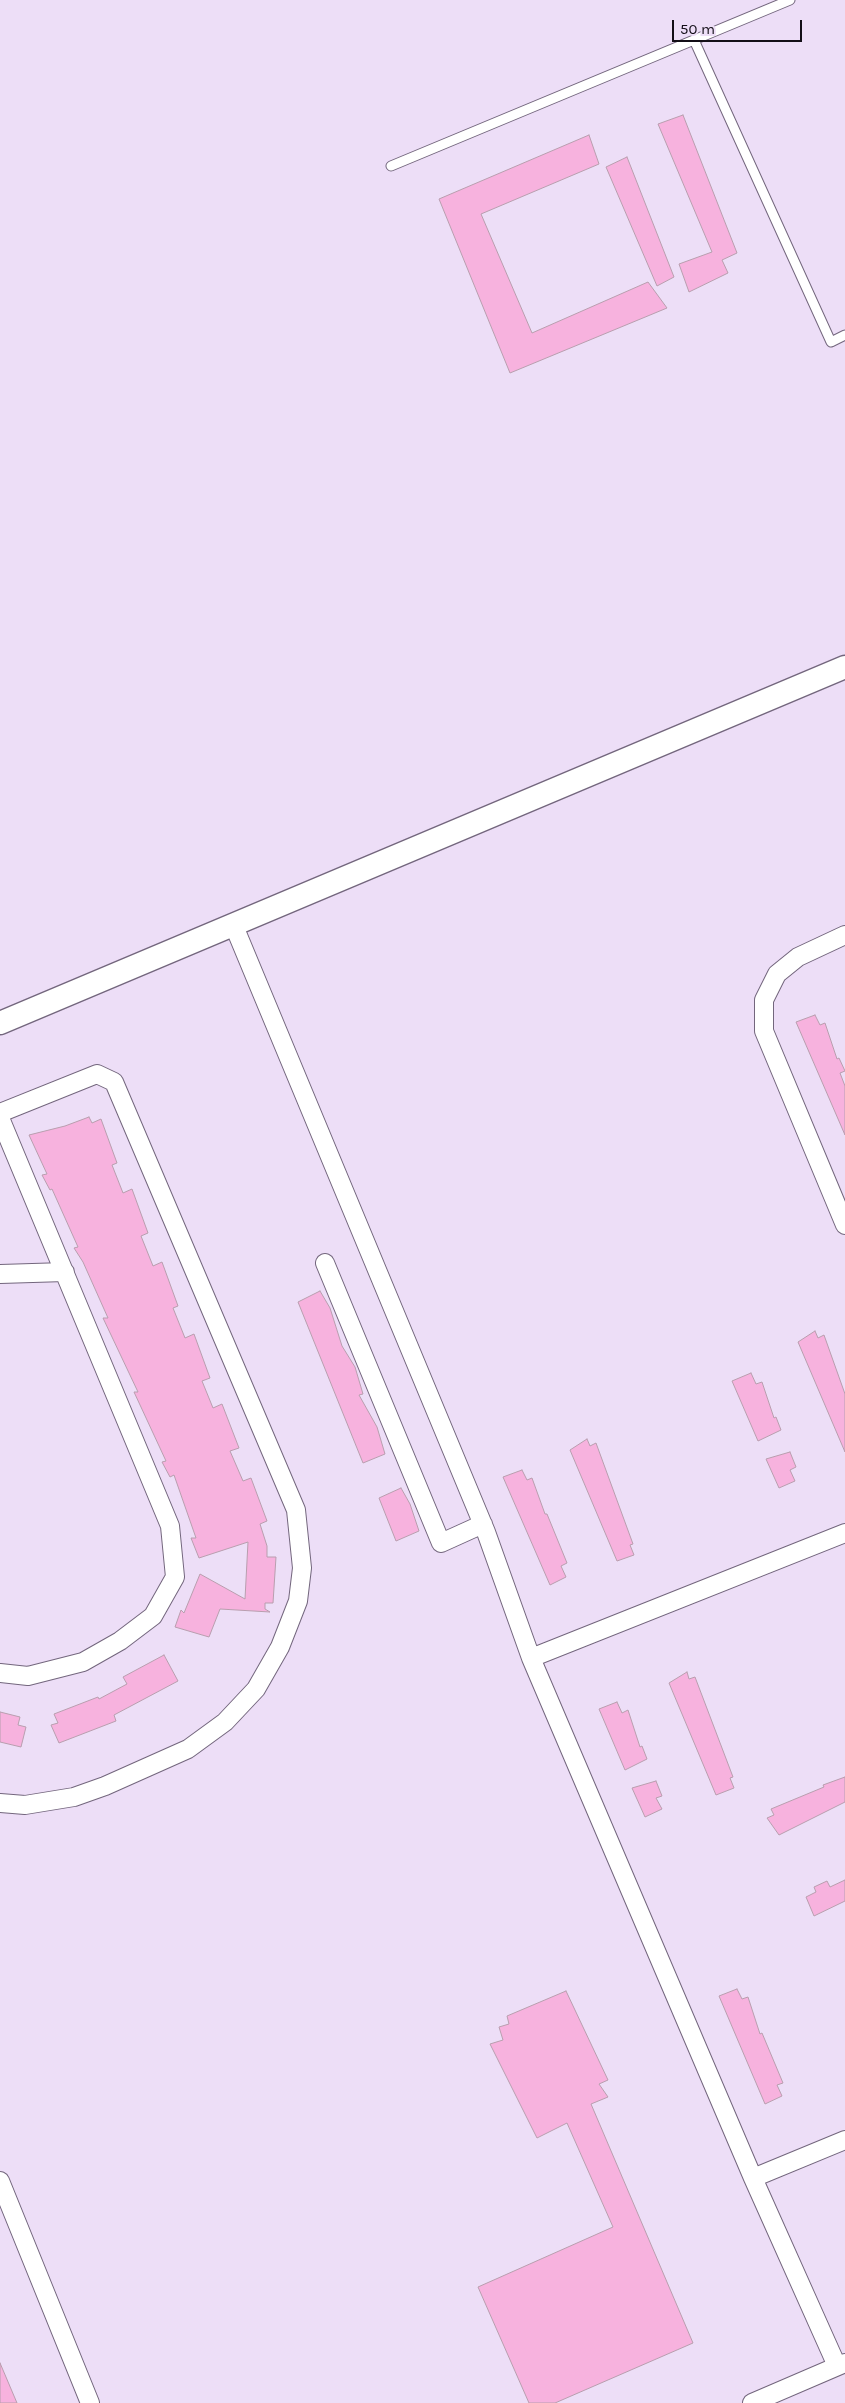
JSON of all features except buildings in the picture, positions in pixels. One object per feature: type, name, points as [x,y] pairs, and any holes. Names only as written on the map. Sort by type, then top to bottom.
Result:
[{"type":"street","points":[[0,1024],[845,666]]},
{"type":"street","points":[[234,926],[483,1524],[531,1658],[753,2178],[841,2365],[752,2403]]},
{"type":"street","points":[[845,935],[798,957],[777,974],[764,1000],[764,1031],[845,1225]]},
{"type":"street","points":[[0,1673],[28,1676],[83,1662],[120,1641],[153,1616],[175,1577],[170,1526],[1,1119],[97,1074],[114,1082],[296,1510],[302,1568],[298,1601],[280,1647],[256,1689],[225,1722],[188,1749],[105,1786],[64,1799],[25,1805],[0,1803]]},
{"type":"street","points":[[325,1263],[441,1543],[483,1524]]},
{"type":"street","points":[[0,1274],[65,1272]]},
{"type":"street","points":[[531,1658],[845,1533]]},
{"type":"street","points":[[753,2178],[845,2140]]},
{"type":"street","points":[[0,2182],[90,2403]]},
{"type":"lane","points":[[390,166],[790,0]]},
{"type":"lane","points":[[694,40],[830,342],[845,335]]}]
